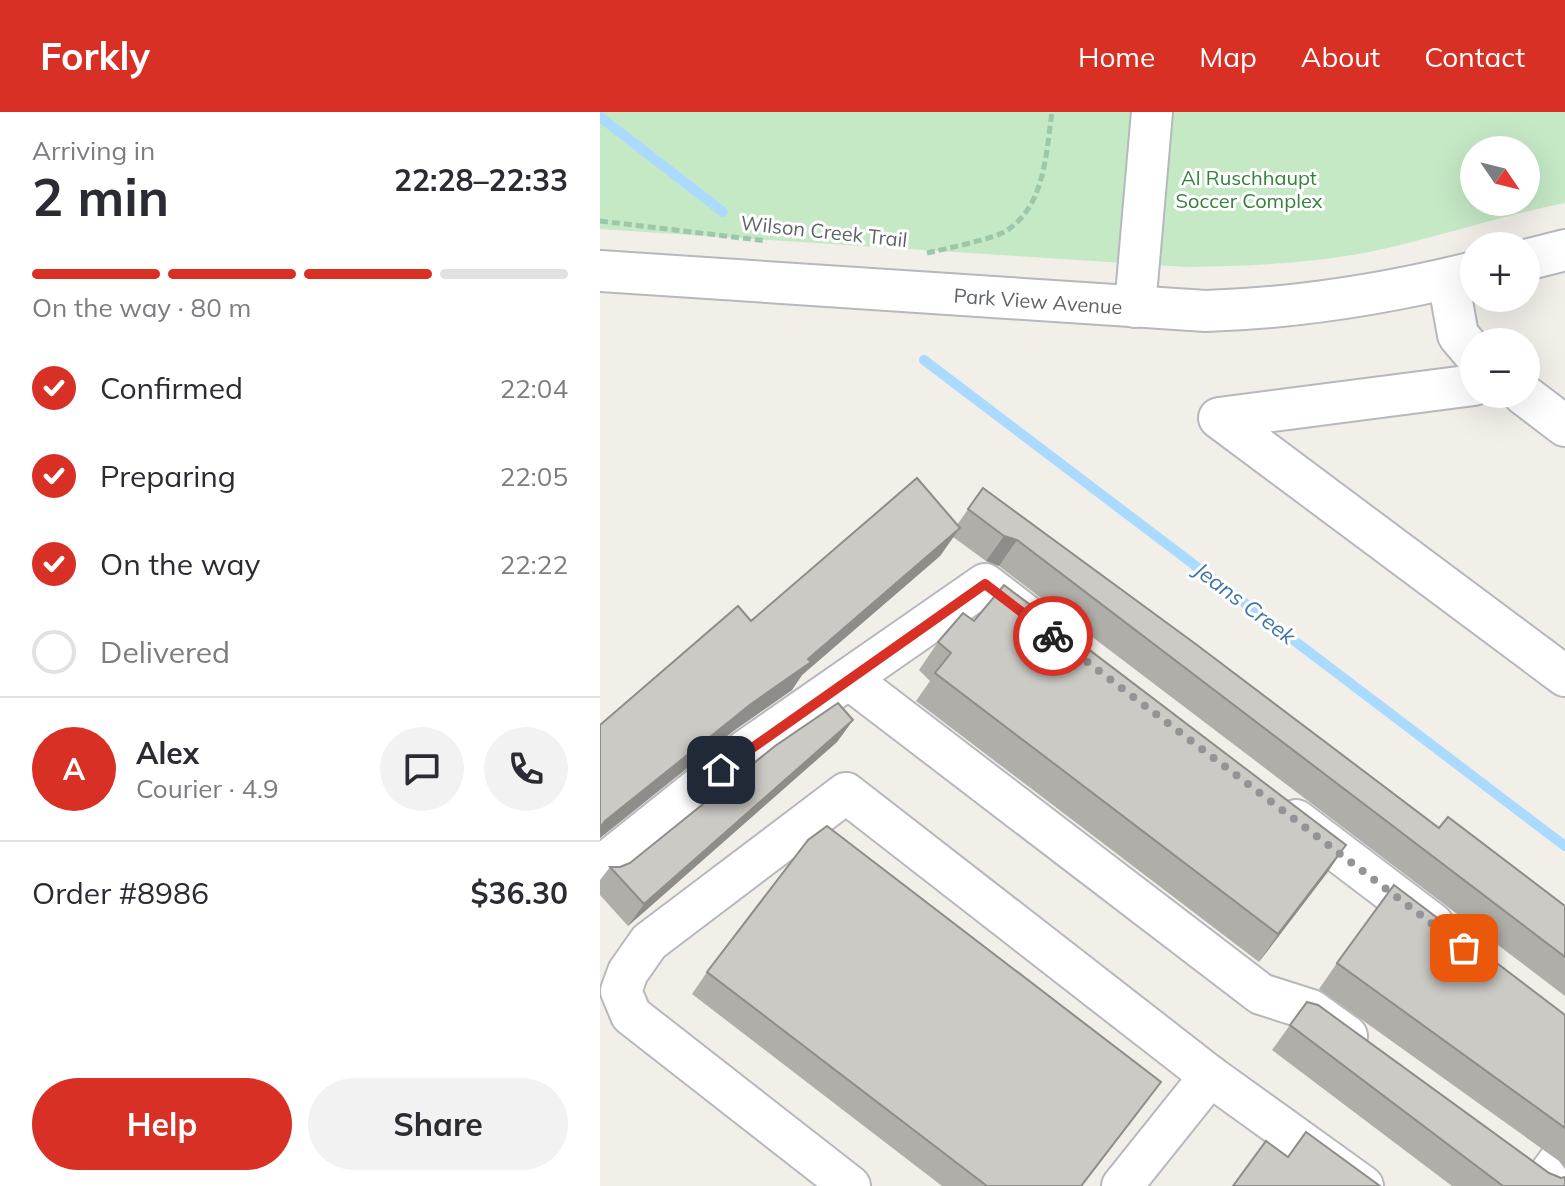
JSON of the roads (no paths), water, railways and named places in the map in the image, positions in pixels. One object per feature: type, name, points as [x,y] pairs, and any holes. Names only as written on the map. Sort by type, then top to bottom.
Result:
[{"type":"street","points":[[1135,307],[1152,112]]},
{"type":"street","points":[[1540,256],[1565,250]]},
{"type":"street","name":"Park View Avenue","points":[[600,271],[1206,311],[1255,309],[1380,294],[1460,276]]},
{"type":"street","points":[[1460,296],[1460,337]]},
{"type":"street","points":[[1460,387],[1219,418],[1565,676]]},
{"type":"street","points":[[1540,407],[1565,426]]},
{"type":"street","points":[[600,867],[746,750],[985,584],[1074,651]]},
{"type":"street","points":[[849,679],[1261,994],[1311,1010],[1373,1055]]},
{"type":"street","points":[[850,1186],[631,1015],[621,991],[628,972],[649,942],[846,793],[1210,1076],[1363,1186]]},
{"type":"street","points":[[1263,795],[1464,948]]},
{"type":"street","points":[[1122,1186],[1210,1076]]},
{"type":"waterway","name":"Jeans Creek","points":[[600,117],[723,212]]},
{"type":"waterway","name":"Jeans Creek","points":[[924,360],[1565,846]]},
{"type":"park label","name":"Al Ruschhaupt Soccer Complex","points":[[1249,188]]}]
